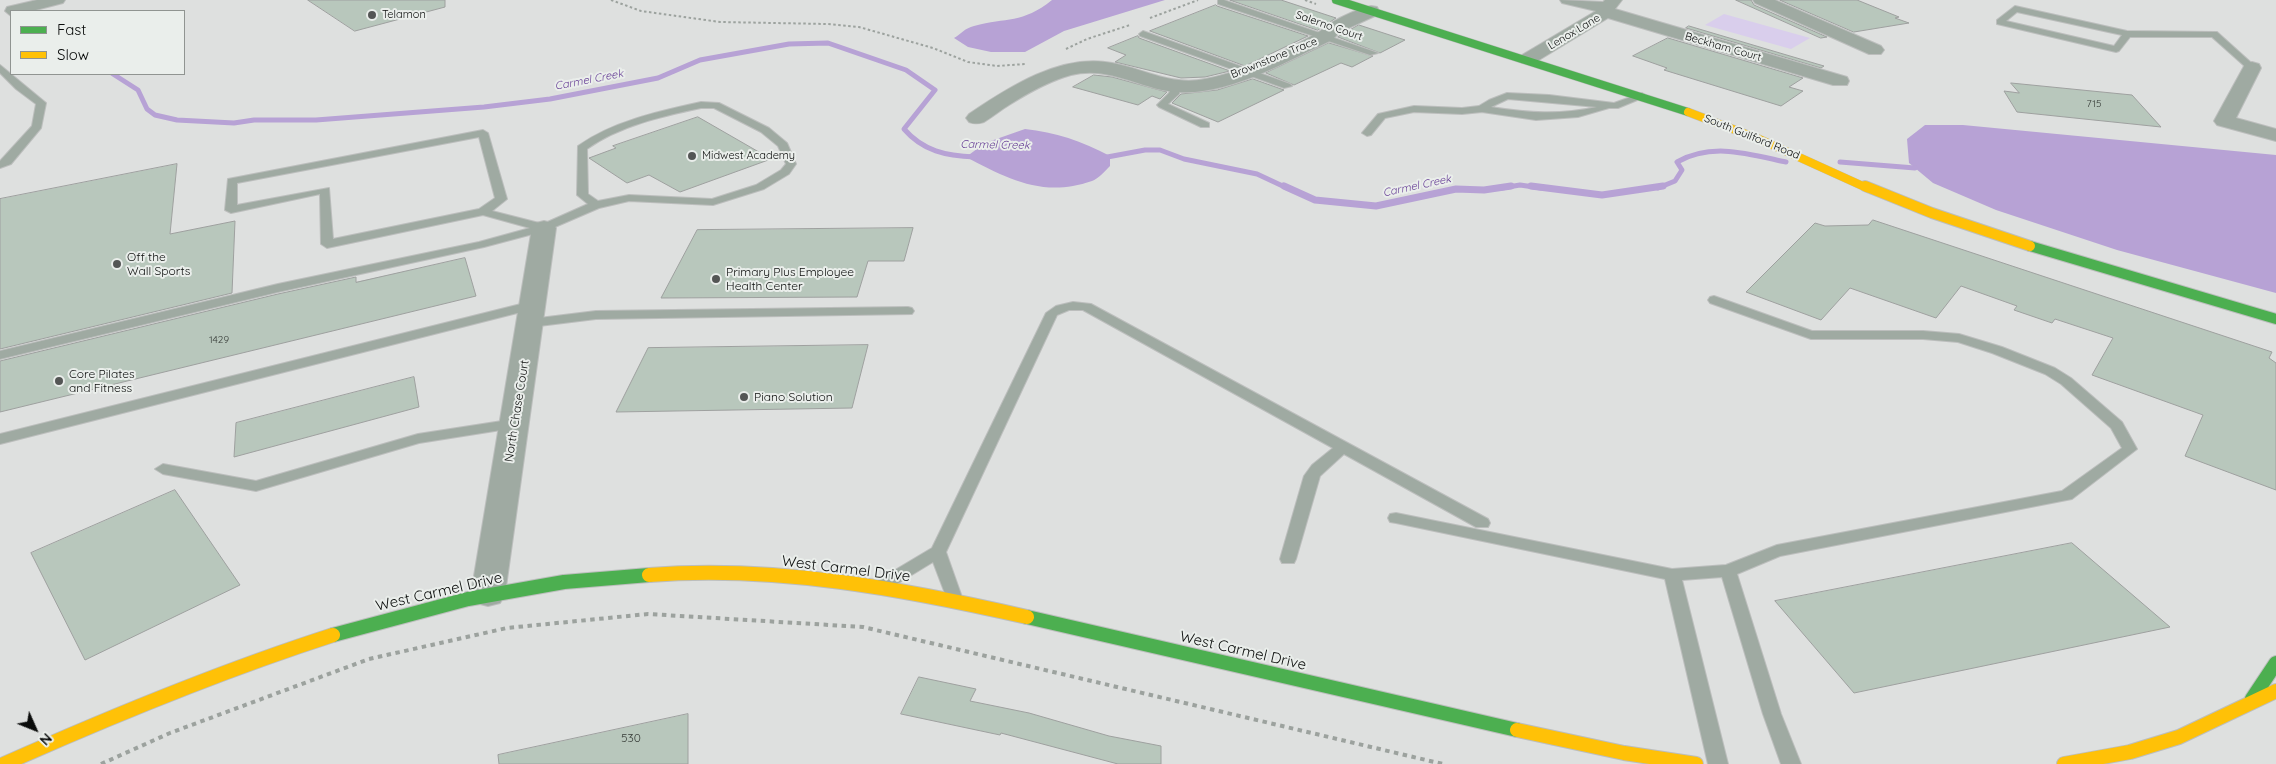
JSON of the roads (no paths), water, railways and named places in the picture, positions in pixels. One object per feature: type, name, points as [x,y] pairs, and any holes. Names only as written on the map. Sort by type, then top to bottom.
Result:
[{"type":"street","points":[[20,10],[57,0]]},
{"type":"street","name":"South Guilford Road","points":[[1336,0],[1528,59],[1718,122],[1796,154],[1876,191],[1945,218],[2213,302],[2276,319]]},
{"type":"street","name":"Beckham Court","points":[[1568,0],[1609,7],[1840,81]]},
{"type":"street","points":[[1762,0],[1875,50]]},
{"type":"street","name":"Lenox Lane","points":[[1528,59],[1609,7]]},
{"type":"street","name":"Brownstone Trace","points":[[976,118],[1012,93],[1080,67],[1112,68],[1164,86],[1189,87],[1245,72],[1326,36],[1334,28],[1371,11]]},
{"type":"street","points":[[2252,68],[2224,121],[2276,136]]},
{"type":"street","name":"North Chase Court","points":[[488,594],[544,228]]},
{"type":"street","name":"South Guilford Road","points":[[2164,287],[2276,308]]},
{"type":"street","points":[[2213,302],[2276,328]]},
{"type":"street","name":"West Carmel Drive","points":[[4,764],[151,699],[257,658],[369,623],[488,594],[584,580],[674,573],[761,574],[881,586],[955,600],[1534,735],[1650,758],[1696,764]]},
{"type":"street","points":[[2252,698],[2276,663]]},
{"type":"street","points":[[2064,764],[2142,748],[2193,731],[2252,698],[2276,691]]},
{"type":"lane","name":"Salerno Court","points":[[1221,2],[1373,52]]},
{"type":"lane","points":[[2127,34],[2116,49],[2000,22],[2015,9],[2127,34],[2214,34],[2252,68]]},
{"type":"lane","points":[[1142,34],[1286,86]]},
{"type":"lane","points":[[0,68],[19,87],[41,103],[37,126],[7,162],[0,164]]},
{"type":"lane","points":[[1176,86],[1174,94],[1162,105],[1205,124]]},
{"type":"lane","points":[[1482,109],[1492,102],[1507,96],[1548,98],[1614,106]]},
{"type":"lane","points":[[1367,133],[1382,116],[1414,109],[1462,111],[1482,109],[1536,117],[1578,114],[1614,106],[1642,96]]},
{"type":"lane","points":[[0,355],[544,228],[596,205],[629,198],[713,202],[760,187],[785,172],[791,164],[783,145],[765,130],[716,105],[701,105],[669,112],[599,136],[582,148],[583,195],[596,205]]},
{"type":"lane","points":[[483,212],[501,199],[484,133],[232,181],[231,210],[325,190],[328,244],[483,212],[544,228]]},
{"type":"lane","points":[[1396,518],[1672,575],[1728,571],[1777,551],[2066,496],[2130,449],[2117,425],[2066,381],[2050,371],[1997,350],[1960,338],[1923,335],[1811,335],[1714,300]]},
{"type":"lane","points":[[881,586],[938,552],[1052,313],[1061,307],[1076,304],[1087,307],[1482,523]]},
{"type":"lane","points":[[0,439],[532,314],[596,315],[908,311]]},
{"type":"lane","points":[[163,469],[256,486],[418,439],[515,424]]},
{"type":"lane","points":[[1288,559],[1312,476],[1317,468],[1343,447]]},
{"type":"lane","points":[[938,552],[955,600]]},
{"type":"lane","points":[[1728,571],[1772,714],[1791,764]]},
{"type":"lane","points":[[1672,575],[1718,764]]},
{"type":"water","points":[[1052,0],[1165,0],[1064,31],[1025,52],[991,52],[968,47],[954,38],[971,27],[1014,19],[1032,13]]},
{"type":"water","points":[[1925,125],[1963,125],[2276,155],[2276,293],[2117,250],[1996,210],[1933,183],[1909,163],[1907,139]]},
{"type":"water","points":[[1025,129],[1058,135],[1089,146],[1110,156],[1110,166],[1092,181],[1058,188],[1042,187],[1011,179],[966,157],[985,143]]},
{"type":"waterway","name":"Carmel Creek","points":[[115,75],[138,90],[147,109],[155,115],[177,120],[234,123],[254,120],[316,120],[484,107],[550,99],[658,78],[700,60],[789,44],[828,43],[906,70],[935,90],[904,129],[919,143],[936,151],[945,154],[975,157]]},
{"type":"waterway","name":"Carmel Creek","points":[[1102,158],[1145,150],[1160,150],[1184,159],[1257,174],[1287,188]]},
{"type":"waterway","name":"Carmel Creek","points":[[1663,186],[1675,181],[1682,170],[1677,162],[1704,152],[1744,153],[1786,162]]},
{"type":"waterway","name":"Carmel Creek","points":[[1840,162],[1915,168]]},
{"type":"waterway","name":"Carmel Creek","points":[[1502,188],[1520,185],[1541,188]]},
{"type":"waterway","name":"Carmel Creek","points":[[1284,186],[1315,200],[1376,206],[1456,189],[1484,190],[1511,186]]},
{"type":"waterway","name":"Carmel Creek","points":[[1531,186],[1602,195],[1663,186]]},
{"type":"waterway","name":"Carmel Creek","points":[[1658,188],[1663,186]]},
{"type":"place","name":"Telamon","points":[[372,15]]},
{"type":"place","name":"Midwest Academy","points":[[692,156]]},
{"type":"place","name":"Off the Wall Sports","points":[[117,264]]},
{"type":"place","name":"Primary Plus Employee Health Center","points":[[716,279]]},
{"type":"place","name":"Core Pilates and Fitness","points":[[59,381]]},
{"type":"place","name":"Piano Solution","points":[[744,397]]}]
